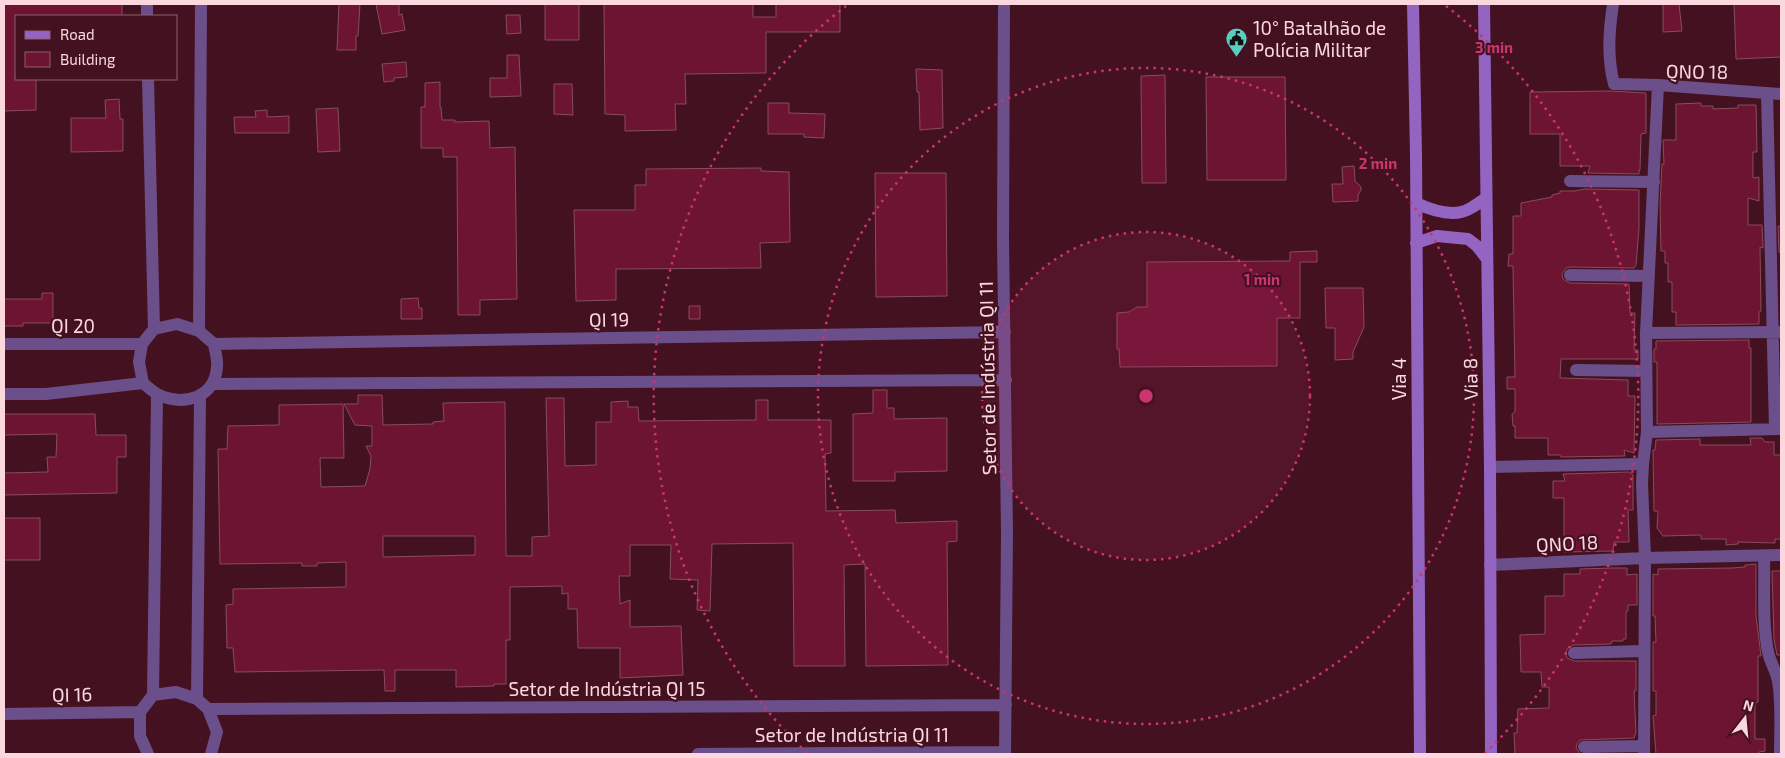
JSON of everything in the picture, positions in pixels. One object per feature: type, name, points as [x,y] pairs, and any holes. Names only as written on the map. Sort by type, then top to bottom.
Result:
[{"type":"main road","name":"Via 4","points":[[1414,4],[1420,754]]},
{"type":"main road","name":"Via 8","points":[[1484,4],[1490,468],[1491,754]]},
{"type":"main road","points":[[1416,203],[1427,208],[1451,213],[1469,209],[1486,198]]},
{"type":"main road","points":[[1416,243],[1437,236],[1468,239],[1477,246],[1487,259]]},
{"type":"street","points":[[199,330],[201,4]]},
{"type":"street","name":"Setor de Indústria QI 11","points":[[698,754],[1005,753],[1004,4]]},
{"type":"street","points":[[1613,4],[1609,34],[1610,68],[1614,84],[1658,85]]},
{"type":"street","points":[[148,80],[154,329]]},
{"type":"street","name":"QNO 18","points":[[1584,747],[1643,750],[1645,558],[1643,464],[1647,432],[1646,333],[1658,85],[1781,94]]},
{"type":"street","points":[[1647,432],[1778,429],[1776,193],[1767,93]]},
{"type":"street","points":[[1570,180],[1654,182]]},
{"type":"street","points":[[1570,275],[1649,276]]},
{"type":"street","points":[[177,324],[199,330],[214,344],[217,366],[213,384],[200,397],[178,401],[158,395],[143,383],[139,362],[142,344],[154,329],[177,324]]},
{"type":"street","name":"QI 19","points":[[214,344],[1005,332]]},
{"type":"street","points":[[1646,333],[1777,332]]},
{"type":"street","name":"QI 20","points":[[4,344],[142,344]]},
{"type":"street","points":[[1576,370],[1646,371]]},
{"type":"street","points":[[213,384],[1006,380]]},
{"type":"street","points":[[4,394],[46,394],[143,383]]},
{"type":"street","points":[[148,754],[140,736],[140,712],[153,695],[158,395]]},
{"type":"street","points":[[197,699],[200,397]]},
{"type":"street","points":[[1490,468],[1643,464]]},
{"type":"street","name":"QNO 18","points":[[1490,565],[1645,558],[1781,555]]},
{"type":"street","points":[[1764,556],[1765,621],[1768,652],[1770,661],[1778,669],[1780,754]]},
{"type":"street","points":[[1574,652],[1643,652]]},
{"type":"street","points":[[153,695],[176,692],[197,699],[208,709],[217,732],[211,754]]},
{"type":"street","name":"Setor de Indústria QI 15","points":[[208,709],[1006,705]]},
{"type":"street","name":"QI 16","points":[[4,714],[140,712]]},
{"type":"building","points":[[4,4],[122,4],[122,15],[15,15],[15,80],[36,80],[36,110],[4,111]]},
{"type":"building","points":[[339,4],[360,4],[356,50],[337,50]]},
{"type":"building","points":[[376,4],[399,4],[399,15],[402,14],[405,30],[382,34]]},
{"type":"building","points":[[545,4],[579,4],[579,40],[545,40]]},
{"type":"building","points":[[604,4],[753,4],[753,17],[776,17],[776,4],[840,4],[840,32],[766,32],[766,73],[685,74],[686,104],[675,104],[676,130],[625,131],[625,115],[605,114]]},
{"type":"building","points":[[1663,4],[1679,4],[1682,31],[1663,32]]},
{"type":"building","points":[[1734,4],[1781,4],[1781,57],[1736,59]]},
{"type":"building","points":[[506,15],[520,15],[521,33],[507,34]]},
{"type":"building","points":[[507,55],[519,55],[521,96],[490,97],[490,78],[507,78]]},
{"type":"building","points":[[406,62],[407,77],[394,78],[394,81],[384,82],[382,64]]},
{"type":"building","points":[[916,69],[942,70],[943,128],[920,130]]},
{"type":"building","points":[[1165,75],[1166,183],[1142,183],[1141,76]]},
{"type":"building","points":[[1206,77],[1285,77],[1286,180],[1207,180]]},
{"type":"building","points":[[440,82],[442,120],[455,120],[455,122],[489,121],[490,148],[515,147],[517,299],[480,300],[480,315],[458,315],[457,157],[443,157],[443,148],[421,148],[421,107],[425,107],[425,83]]},
{"type":"building","points":[[554,84],[572,84],[573,115],[554,114]]},
{"type":"building","points":[[1610,91],[1646,93],[1646,133],[1641,134],[1639,174],[1588,173],[1590,166],[1560,166],[1560,134],[1530,134],[1530,92]]},
{"type":"building","points":[[119,99],[120,119],[123,119],[123,151],[71,152],[71,118],[106,118],[105,100]]},
{"type":"building","points":[[768,103],[789,103],[789,113],[825,114],[824,138],[804,137],[804,134],[768,134]]},
{"type":"building","points":[[1701,103],[1701,106],[1713,106],[1713,109],[1738,108],[1738,105],[1756,105],[1757,152],[1753,152],[1753,178],[1759,177],[1759,201],[1748,198],[1748,225],[1762,225],[1763,248],[1760,247],[1761,311],[1759,312],[1759,324],[1676,325],[1676,312],[1672,312],[1672,282],[1668,282],[1668,263],[1665,263],[1665,251],[1661,251],[1660,204],[1662,164],[1664,164],[1663,140],[1676,140],[1676,104]]},
{"type":"building","points":[[338,108],[340,151],[318,152],[316,109]]},
{"type":"building","points":[[267,110],[267,117],[289,116],[289,133],[235,133],[234,117],[256,117],[255,111]]},
{"type":"building","points":[[1354,166],[1355,181],[1361,187],[1358,201],[1333,202],[1332,184],[1343,184],[1342,167]]},
{"type":"building","points":[[761,168],[761,171],[789,172],[790,242],[760,243],[761,268],[616,269],[616,300],[576,301],[574,210],[635,210],[635,185],[646,185],[646,169]]},
{"type":"building","points":[[875,173],[946,173],[947,296],[876,297]]},
{"type":"building","points":[[1584,189],[1639,190],[1639,228],[1636,265],[1634,268],[1570,267],[1566,268],[1562,274],[1563,279],[1570,283],[1629,284],[1630,313],[1635,313],[1634,350],[1638,350],[1638,359],[1561,359],[1560,378],[1628,380],[1628,396],[1635,396],[1634,453],[1624,450],[1625,456],[1561,457],[1560,455],[1548,455],[1548,438],[1515,438],[1512,414],[1515,412],[1515,389],[1507,389],[1507,377],[1515,377],[1513,266],[1508,266],[1509,254],[1513,254],[1513,216],[1521,216],[1521,203],[1552,197],[1552,195],[1560,193],[1560,191]]},
{"type":"building","points":[[1778,226],[1781,226],[1781,253],[1779,252]]},
{"type":"building","points":[[1317,251],[1317,262],[1300,262],[1300,318],[1277,318],[1277,366],[1120,367],[1119,349],[1117,349],[1117,313],[1129,312],[1137,307],[1147,307],[1147,262],[1290,261],[1290,252]]},
{"type":"building","points":[[1325,288],[1363,288],[1364,327],[1353,352],[1353,359],[1335,360],[1335,328],[1326,328]]},
{"type":"building","points":[[42,293],[53,293],[53,323],[23,323],[23,326],[4,326],[4,299],[42,299]]},
{"type":"building","points":[[418,298],[419,308],[422,308],[422,319],[401,319],[401,299]]},
{"type":"building","points":[[689,306],[700,306],[700,319],[689,319]]},
{"type":"building","points":[[1749,340],[1749,348],[1751,348],[1751,422],[1657,424],[1657,362],[1654,362],[1656,341]]},
{"type":"building","points":[[873,390],[887,390],[887,408],[894,408],[894,419],[947,418],[947,471],[895,472],[895,481],[853,481],[853,414],[873,413]]},
{"type":"building","points":[[358,395],[382,395],[383,425],[433,424],[433,422],[444,421],[443,403],[505,402],[506,556],[532,556],[532,537],[549,536],[546,398],[564,398],[565,466],[596,465],[596,422],[611,422],[611,402],[628,401],[628,407],[638,407],[639,421],[756,420],[756,400],[768,400],[768,420],[831,420],[831,453],[825,454],[826,511],[895,510],[896,523],[957,521],[957,541],[947,542],[948,665],[866,666],[865,564],[844,565],[845,666],[794,666],[793,543],[712,544],[710,611],[697,610],[698,580],[670,579],[671,545],[630,545],[630,576],[619,576],[620,604],[630,600],[630,627],[681,626],[683,675],[620,678],[620,648],[578,648],[577,609],[568,609],[568,593],[562,594],[562,586],[510,587],[510,640],[506,640],[506,684],[456,687],[456,670],[395,670],[395,691],[385,691],[384,670],[235,672],[233,648],[227,648],[226,605],[233,604],[233,589],[346,587],[346,562],[317,563],[317,566],[302,566],[302,563],[220,564],[218,449],[227,449],[228,426],[279,425],[279,405],[343,404],[344,458],[320,458],[321,487],[365,486],[370,469],[371,456],[366,446],[372,446],[372,426],[355,425],[344,404],[358,404]],"holes":[[[383,536],[475,536],[475,555],[383,557]]]},
{"type":"building","points":[[4,414],[95,414],[96,435],[126,435],[126,457],[117,457],[117,493],[4,495],[4,473],[48,472],[47,457],[56,457],[57,434],[4,435]]},
{"type":"building","points":[[1750,438],[1762,438],[1765,442],[1774,442],[1774,455],[1781,455],[1781,539],[1775,539],[1775,543],[1738,542],[1738,544],[1726,545],[1726,539],[1701,539],[1701,535],[1663,536],[1657,528],[1658,511],[1654,511],[1653,450],[1655,450],[1656,440],[1700,439],[1700,445],[1751,445]]},
{"type":"building","points":[[1629,472],[1633,475],[1633,510],[1628,510],[1629,542],[1614,542],[1613,551],[1564,552],[1564,498],[1553,498],[1553,481],[1565,481],[1563,474]]},
{"type":"building","points":[[4,518],[40,518],[40,560],[4,560]]},
{"type":"building","points":[[1756,564],[1756,616],[1761,656],[1758,656],[1758,702],[1755,703],[1755,739],[1765,739],[1765,751],[1759,752],[1759,754],[1656,754],[1653,716],[1656,715],[1656,691],[1653,691],[1653,642],[1656,642],[1655,616],[1653,616],[1653,574],[1658,575],[1658,569],[1732,568]]},
{"type":"building","points":[[1627,568],[1627,575],[1637,574],[1637,605],[1628,605],[1628,611],[1626,611],[1626,639],[1623,639],[1623,641],[1612,641],[1611,644],[1573,645],[1567,649],[1566,654],[1567,658],[1574,661],[1636,661],[1636,691],[1634,691],[1636,732],[1634,738],[1580,740],[1576,748],[1580,754],[1515,754],[1514,733],[1517,733],[1518,709],[1549,708],[1549,687],[1542,687],[1541,672],[1521,672],[1520,635],[1545,634],[1545,596],[1564,596],[1564,574],[1580,574],[1580,569]]},
{"type":"building","points":[[1772,571],[1781,571],[1781,655],[1777,655],[1774,639]]},
{"type":"place","name":"10° Batalhão de Polícia Militar","points":[[1237,57]]}]
